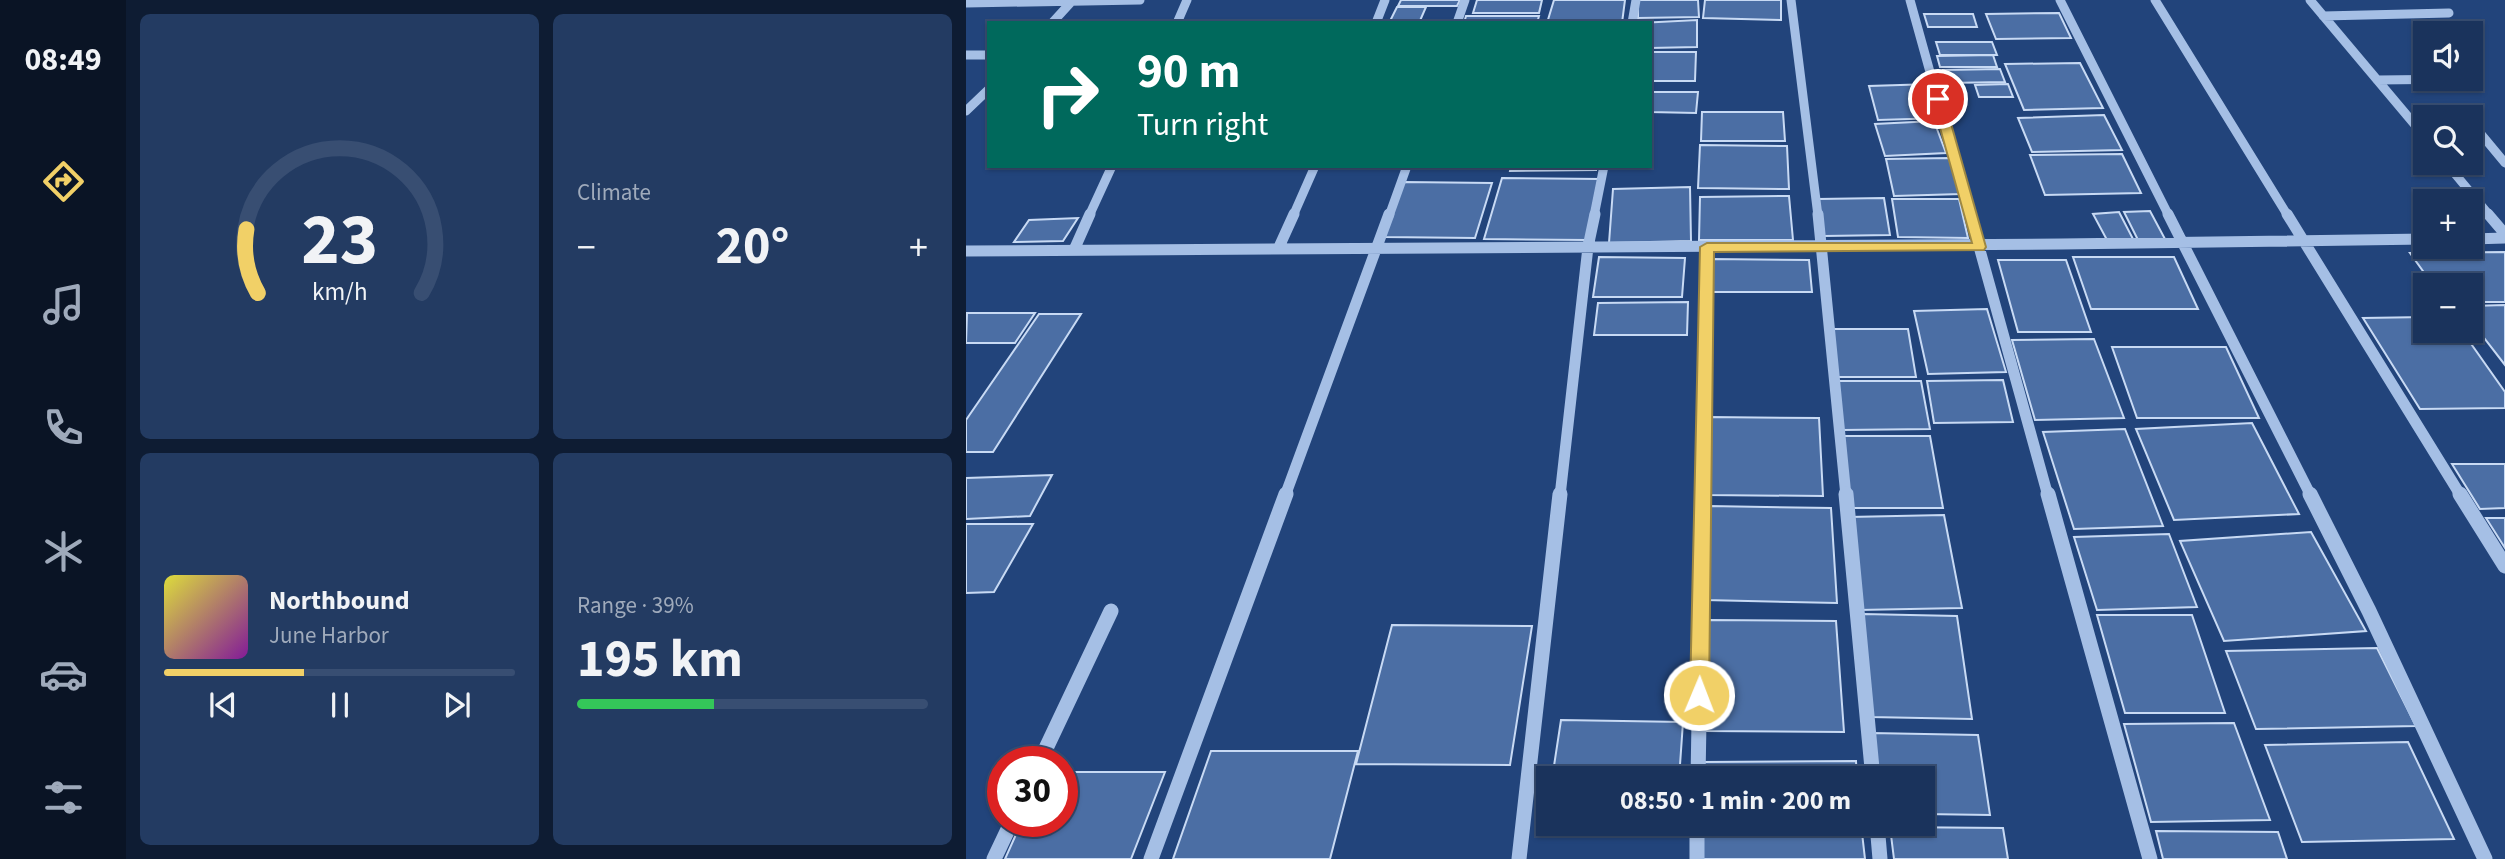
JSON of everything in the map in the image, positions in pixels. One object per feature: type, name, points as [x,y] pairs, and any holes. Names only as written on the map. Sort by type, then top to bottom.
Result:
[{"type":"street","points":[[966,3],[1139,0]]},
{"type":"street","points":[[1178,21],[1187,0]]},
{"type":"street","points":[[1377,21],[1385,0]]},
{"type":"street","points":[[1458,21],[1465,0]]},
{"type":"street","points":[[1632,21],[1636,0]]},
{"type":"street","points":[[1791,0],[1822,247],[1872,766]]},
{"type":"street","points":[[1910,0],[2150,859]]},
{"type":"street","points":[[2060,0],[2369,611],[2485,859]]},
{"type":"street","points":[[2155,0],[2505,566]]},
{"type":"street","points":[[2310,0],[2413,123]]},
{"type":"street","points":[[1054,21],[1072,1]]},
{"type":"street","points":[[2323,16],[2449,13]]},
{"type":"street","points":[[966,55],[987,55]]},
{"type":"street","points":[[2377,80],[2413,80]]},
{"type":"street","points":[[968,108],[987,91]]},
{"type":"street","points":[[2483,136],[2505,163]]},
{"type":"street","points":[[1074,250],[1111,168]]},
{"type":"street","points":[[1279,247],[1314,168]]},
{"type":"street","points":[[1152,859],[1406,168]]},
{"type":"street","points":[[1519,859],[1588,247],[1604,168]]},
{"type":"street","points":[[2456,175],[2505,236]]},
{"type":"street","points":[[2483,238],[2505,236]]},
{"type":"street","points":[[966,251],[1279,247],[1979,247],[2413,239]]},
{"type":"street","points":[[1698,766],[1707,247]]},
{"type":"street","points":[[1047,746],[1111,611]]},
{"type":"street","points":[[1697,836],[1697,859]]},
{"type":"street","points":[[1878,836],[1880,859]]},
{"type":"street","points":[[994,859],[1004,837]]},
{"type":"building","points":[[1401,0],[1460,0],[1457,6],[1398,6]]},
{"type":"building","points":[[1477,0],[1542,0],[1539,13],[1473,13]]},
{"type":"building","points":[[1554,0],[1625,0],[1622,21],[1548,21]]},
{"type":"building","points":[[1638,0],[1698,0],[1699,17],[1638,18]]},
{"type":"building","points":[[1705,0],[1781,0],[1781,20],[1703,18]]},
{"type":"building","points":[[1397,7],[1426,7],[1420,21],[1390,21]]},
{"type":"building","points":[[2059,13],[2071,38],[1996,39],[1986,14]]},
{"type":"building","points":[[1924,14],[1973,14],[1977,27],[1928,27]]},
{"type":"building","points":[[1466,16],[1539,16],[1538,21],[1465,21]]},
{"type":"building","points":[[1697,20],[1697,47],[1652,48],[1652,22]]},
{"type":"building","points":[[1936,42],[1992,42],[1997,55],[1940,55]]},
{"type":"building","points":[[1652,52],[1696,52],[1695,81],[1652,81]]},
{"type":"building","points":[[1993,55],[1997,67],[1940,67],[1937,56]]},
{"type":"building","points":[[2080,63],[2103,108],[2024,110],[2005,64]]},
{"type":"building","points":[[2000,69],[2005,82],[1947,83],[1943,70]]},
{"type":"building","points":[[1932,84],[1943,118],[1878,120],[1869,86]]},
{"type":"building","points":[[2008,84],[2013,97],[1979,97],[1975,85]]},
{"type":"building","points":[[1652,92],[1698,92],[1696,113],[1652,112]]},
{"type":"building","points":[[1702,112],[1783,112],[1785,141],[1701,141]]},
{"type":"building","points":[[2104,115],[2122,150],[2032,152],[2018,118]]},
{"type":"building","points":[[1934,121],[1946,153],[1885,156],[1875,124]]},
{"type":"building","points":[[1700,145],[1787,146],[1789,189],[1698,188]]},
{"type":"building","points":[[2122,154],[2141,193],[2045,195],[2030,155]]},
{"type":"building","points":[[1950,158],[1961,194],[1894,196],[1886,159]]},
{"type":"building","points":[[1511,168],[1596,168],[1596,170],[1510,171]]},
{"type":"building","points":[[1502,178],[1601,179],[1588,240],[1484,239]]},
{"type":"building","points":[[1404,182],[1492,183],[1475,238],[1384,237]]},
{"type":"building","points":[[1690,187],[1691,241],[1609,243],[1613,189]]},
{"type":"building","points":[[1789,196],[1793,240],[1699,240],[1700,197]]},
{"type":"building","points":[[1884,198],[1890,235],[1824,236],[1818,199]]},
{"type":"building","points":[[1892,199],[1959,199],[1968,238],[1898,237]]},
{"type":"building","points":[[2150,211],[2165,239],[2138,240],[2124,212]]},
{"type":"building","points":[[2119,212],[2133,239],[2107,240],[2093,214]]},
{"type":"building","points":[[1078,218],[1063,241],[1014,242],[1029,220]]},
{"type":"building","points":[[2483,252],[2505,252],[2505,302],[2483,302],[2483,273],[2424,273],[2414,259],[2483,259]]},
{"type":"building","points":[[1599,257],[1685,258],[1682,297],[1593,297]]},
{"type":"building","points":[[2073,257],[2174,257],[2198,309],[2091,309]]},
{"type":"building","points":[[1711,259],[1809,260],[1812,292],[1710,292]]},
{"type":"building","points":[[1998,260],[2066,260],[2091,332],[2018,332]]},
{"type":"building","points":[[1688,302],[1687,335],[1594,335],[1598,303]]},
{"type":"building","points":[[2505,305],[2505,365],[2483,337],[2483,306]]},
{"type":"building","points":[[1987,309],[2006,372],[1928,374],[1914,311]]},
{"type":"building","points":[[967,313],[1035,313],[1015,343],[966,343]]},
{"type":"building","points":[[1039,314],[1081,314],[993,452],[966,452],[966,420]]},
{"type":"building","points":[[2413,317],[2413,343],[2470,343],[2505,392],[2505,408],[2420,409],[2363,318]]},
{"type":"building","points":[[1832,329],[1908,329],[1916,377],[1837,377]]},
{"type":"building","points":[[2094,339],[2124,418],[2035,420],[2012,340]]},
{"type":"building","points":[[2112,347],[2226,347],[2259,418],[2137,418]]},
{"type":"building","points":[[2003,380],[2013,422],[1934,423],[1927,381]]},
{"type":"building","points":[[1837,381],[1921,381],[1930,429],[1842,430]]},
{"type":"building","points":[[1709,417],[1819,418],[1823,496],[1706,495]]},
{"type":"building","points":[[2252,423],[2299,514],[2174,520],[2136,429]]},
{"type":"building","points":[[2125,429],[2163,526],[2074,529],[2043,432]]},
{"type":"building","points":[[1842,436],[1930,436],[1943,508],[1849,508]]},
{"type":"building","points":[[2452,464],[2505,464],[2505,508],[2480,509]]},
{"type":"building","points":[[1052,475],[1030,516],[966,519],[966,478]]},
{"type":"building","points":[[1709,506],[1831,508],[1837,603],[1705,600]]},
{"type":"building","points":[[1944,515],[1962,608],[1858,610],[1849,517]]},
{"type":"building","points":[[2486,518],[2505,518],[2505,548]]},
{"type":"building","points":[[966,524],[1033,524],[994,592],[966,593]]},
{"type":"building","points":[[2311,532],[2366,631],[2224,641],[2180,541]]},
{"type":"building","points":[[2169,534],[2197,607],[2097,610],[2074,537]]},
{"type":"building","points":[[1863,614],[1957,616],[1972,719],[1870,717]]},
{"type":"building","points":[[2097,615],[2192,615],[2225,713],[2125,713]]},
{"type":"building","points":[[1707,620],[1836,621],[1844,732],[1704,731]]},
{"type":"building","points":[[1392,625],[1532,626],[1510,765],[1356,764]]},
{"type":"building","points":[[2377,648],[2416,726],[2256,729],[2226,651]]},
{"type":"building","points":[[1561,720],[1683,722],[1680,766],[1554,766]]},
{"type":"building","points":[[2234,723],[2270,820],[2151,822],[2124,724]]},
{"type":"building","points":[[1871,733],[1978,735],[1990,815],[1935,814],[1935,766],[1874,766]]},
{"type":"building","points":[[2408,742],[2454,839],[2302,842],[2265,745]]},
{"type":"building","points":[[1211,751],[1358,751],[1330,859],[1173,859]]},
{"type":"building","points":[[1856,761],[1856,766],[1703,766],[1703,762]]},
{"type":"building","points":[[1078,772],[1165,772],[1131,859],[1005,859],[1015,837],[1078,837]]},
{"type":"building","points":[[1935,827],[2003,828],[2008,859],[1894,859],[1891,836],[1935,836]]},
{"type":"building","points":[[2156,831],[2278,832],[2287,859],[2163,859]]},
{"type":"building","points":[[1703,836],[1862,836],[1865,859],[1702,859]]},
{"type":"route","points":[[1699,695],[1707,247],[1979,247],[1938,99]]}]
